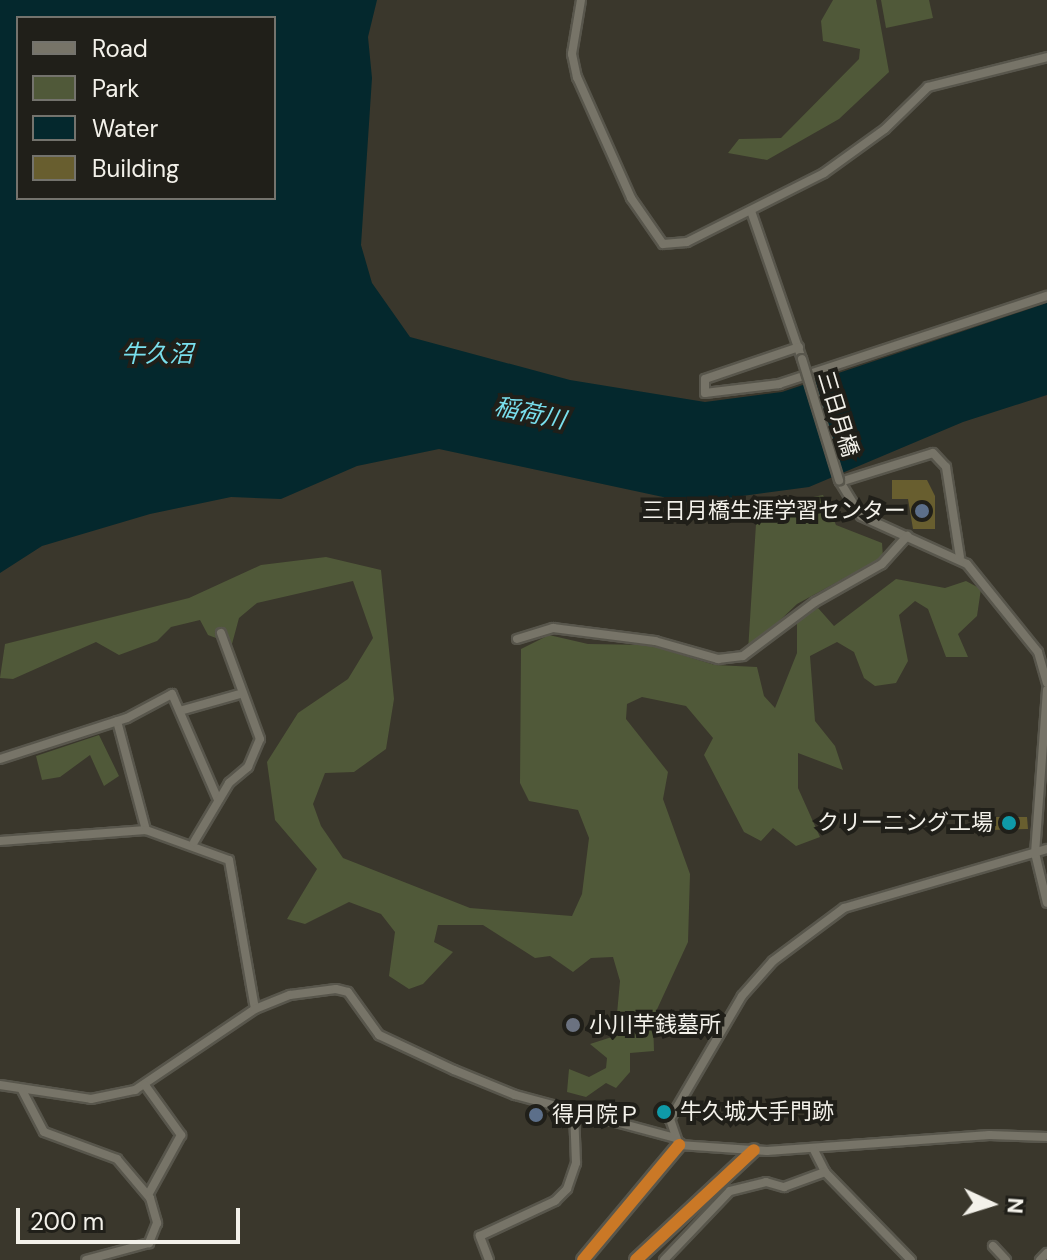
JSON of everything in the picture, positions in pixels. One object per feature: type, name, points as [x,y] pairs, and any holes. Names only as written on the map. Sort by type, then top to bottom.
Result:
[{"type":"highway","points":[[583,1260],[677,1141]]},
{"type":"highway","points":[[636,1260],[754,1150]]},
{"type":"street","points":[[581,0],[572,54],[577,77],[631,198],[663,244],[687,242],[751,211],[845,158],[928,87],[1047,57]]},
{"type":"street","name":"三日月橋","points":[[751,211],[759,241],[799,347],[839,481],[861,516],[960,557]]},
{"type":"street","points":[[799,347],[705,379],[705,393],[779,384],[1047,296]]},
{"type":"street","points":[[839,481],[933,453],[946,467],[944,488],[960,557],[1038,652],[1047,683]]},
{"type":"street","points":[[517,639],[553,628],[655,641],[718,659],[743,656],[815,602],[882,564],[907,536]]},
{"type":"street","points":[[194,842],[218,800],[248,767],[260,739],[221,633]]},
{"type":"street","points":[[1047,690],[1035,853],[1047,903]]},
{"type":"street","points":[[183,710],[243,693]]},
{"type":"street","points":[[0,759],[117,721],[172,694],[183,710],[218,800]]},
{"type":"street","points":[[117,721],[146,830]]},
{"type":"street","points":[[0,841],[146,830],[194,842],[229,860],[255,1009]]},
{"type":"street","points":[[677,1141],[670,1119],[677,1097],[742,996],[773,961],[858,903],[1047,849]]},
{"type":"street","points":[[0,1085],[91,1099],[145,1085],[255,1009],[313,990],[348,992],[379,1035],[515,1095],[677,1141],[754,1150],[814,1150],[917,1139],[1047,1137]]},
{"type":"street","points":[[145,1085],[181,1135],[148,1195]]},
{"type":"street","points":[[22,1090],[44,1132],[117,1159],[148,1195],[157,1223],[149,1243],[86,1260]]},
{"type":"street","points":[[489,1260],[480,1236],[555,1201],[567,1189],[576,1163],[574,1112]]},
{"type":"street","points":[[814,1150],[825,1172],[911,1260]]},
{"type":"street","points":[[664,1260],[730,1191],[766,1182],[784,1187],[825,1172]]},
{"type":"street","points":[[993,1246],[1006,1260]]},
{"type":"street","points":[[1040,1260],[1047,1253]]},
{"type":"green space","points":[[833,0],[876,0],[889,72],[839,119],[767,160],[728,153],[739,139],[781,138],[859,59],[860,49],[823,41],[821,21]]},
{"type":"green space","points":[[881,0],[929,0],[933,18],[886,28]]},
{"type":"green space","points":[[823,495],[836,525],[882,543],[883,557],[797,604],[748,651],[757,508]]},
{"type":"green space","points":[[326,557],[381,570],[394,699],[386,749],[354,772],[325,773],[313,804],[321,826],[343,858],[470,908],[572,916],[582,894],[589,838],[578,810],[529,801],[520,783],[521,649],[549,635],[588,644],[649,645],[715,665],[757,667],[764,696],[775,708],[797,653],[797,621],[818,608],[834,626],[896,579],[945,588],[966,581],[981,589],[977,616],[958,634],[968,657],[946,657],[928,609],[915,601],[899,615],[908,661],[896,683],[875,686],[864,678],[854,652],[837,642],[810,656],[815,721],[835,746],[843,770],[798,753],[798,788],[820,837],[796,846],[773,828],[761,841],[744,832],[704,755],[713,738],[686,706],[642,697],[627,704],[626,719],[668,772],[663,799],[690,874],[688,942],[653,1018],[654,1051],[630,1053],[630,1072],[616,1088],[606,1083],[586,1097],[567,1092],[569,1069],[589,1077],[606,1068],[607,1058],[590,1044],[615,1036],[620,981],[613,957],[591,958],[573,972],[550,956],[535,958],[483,925],[438,925],[434,942],[453,952],[423,984],[409,989],[389,976],[395,932],[381,914],[349,902],[305,924],[287,919],[317,869],[275,820],[267,762],[298,713],[348,679],[373,638],[353,581],[257,603],[239,618],[232,644],[208,635],[200,620],[171,627],[157,641],[119,655],[96,642],[13,679],[0,678],[5,644],[189,598],[261,565]]},
{"type":"green space","points":[[99,735],[119,776],[104,786],[90,755],[60,777],[42,780],[36,756]]},
{"type":"water","name":"牛久沼","points":[[0,0],[377,0],[368,37],[372,78],[361,245],[372,283],[410,337],[570,380],[705,402],[782,392],[1047,303],[1047,395],[963,422],[809,487],[691,503],[439,449],[357,466],[281,499],[231,497],[150,514],[42,546],[0,573]]},
{"type":"building","name":"三日月橋生涯学習センター","points":[[892,480],[927,480],[935,496],[935,529],[913,529],[908,499],[892,499]]},
{"type":"building","name":"クリーニング工場","points":[[990,817],[1027,817],[1028,829],[990,830]]},
{"type":"place","name":"三日月橋生涯学習センター","points":[[922,511]]},
{"type":"place","name":"クリーニング工場","points":[[1009,823]]},
{"type":"place","name":"小川芋銭墓所","points":[[573,1025]]},
{"type":"place","name":"牛久城大手門跡","points":[[664,1112]]},
{"type":"place","name":"得月院Ｐ","points":[[536,1115]]},
{"type":"water label","name":"稲荷川","points":[[530,413]]}]
